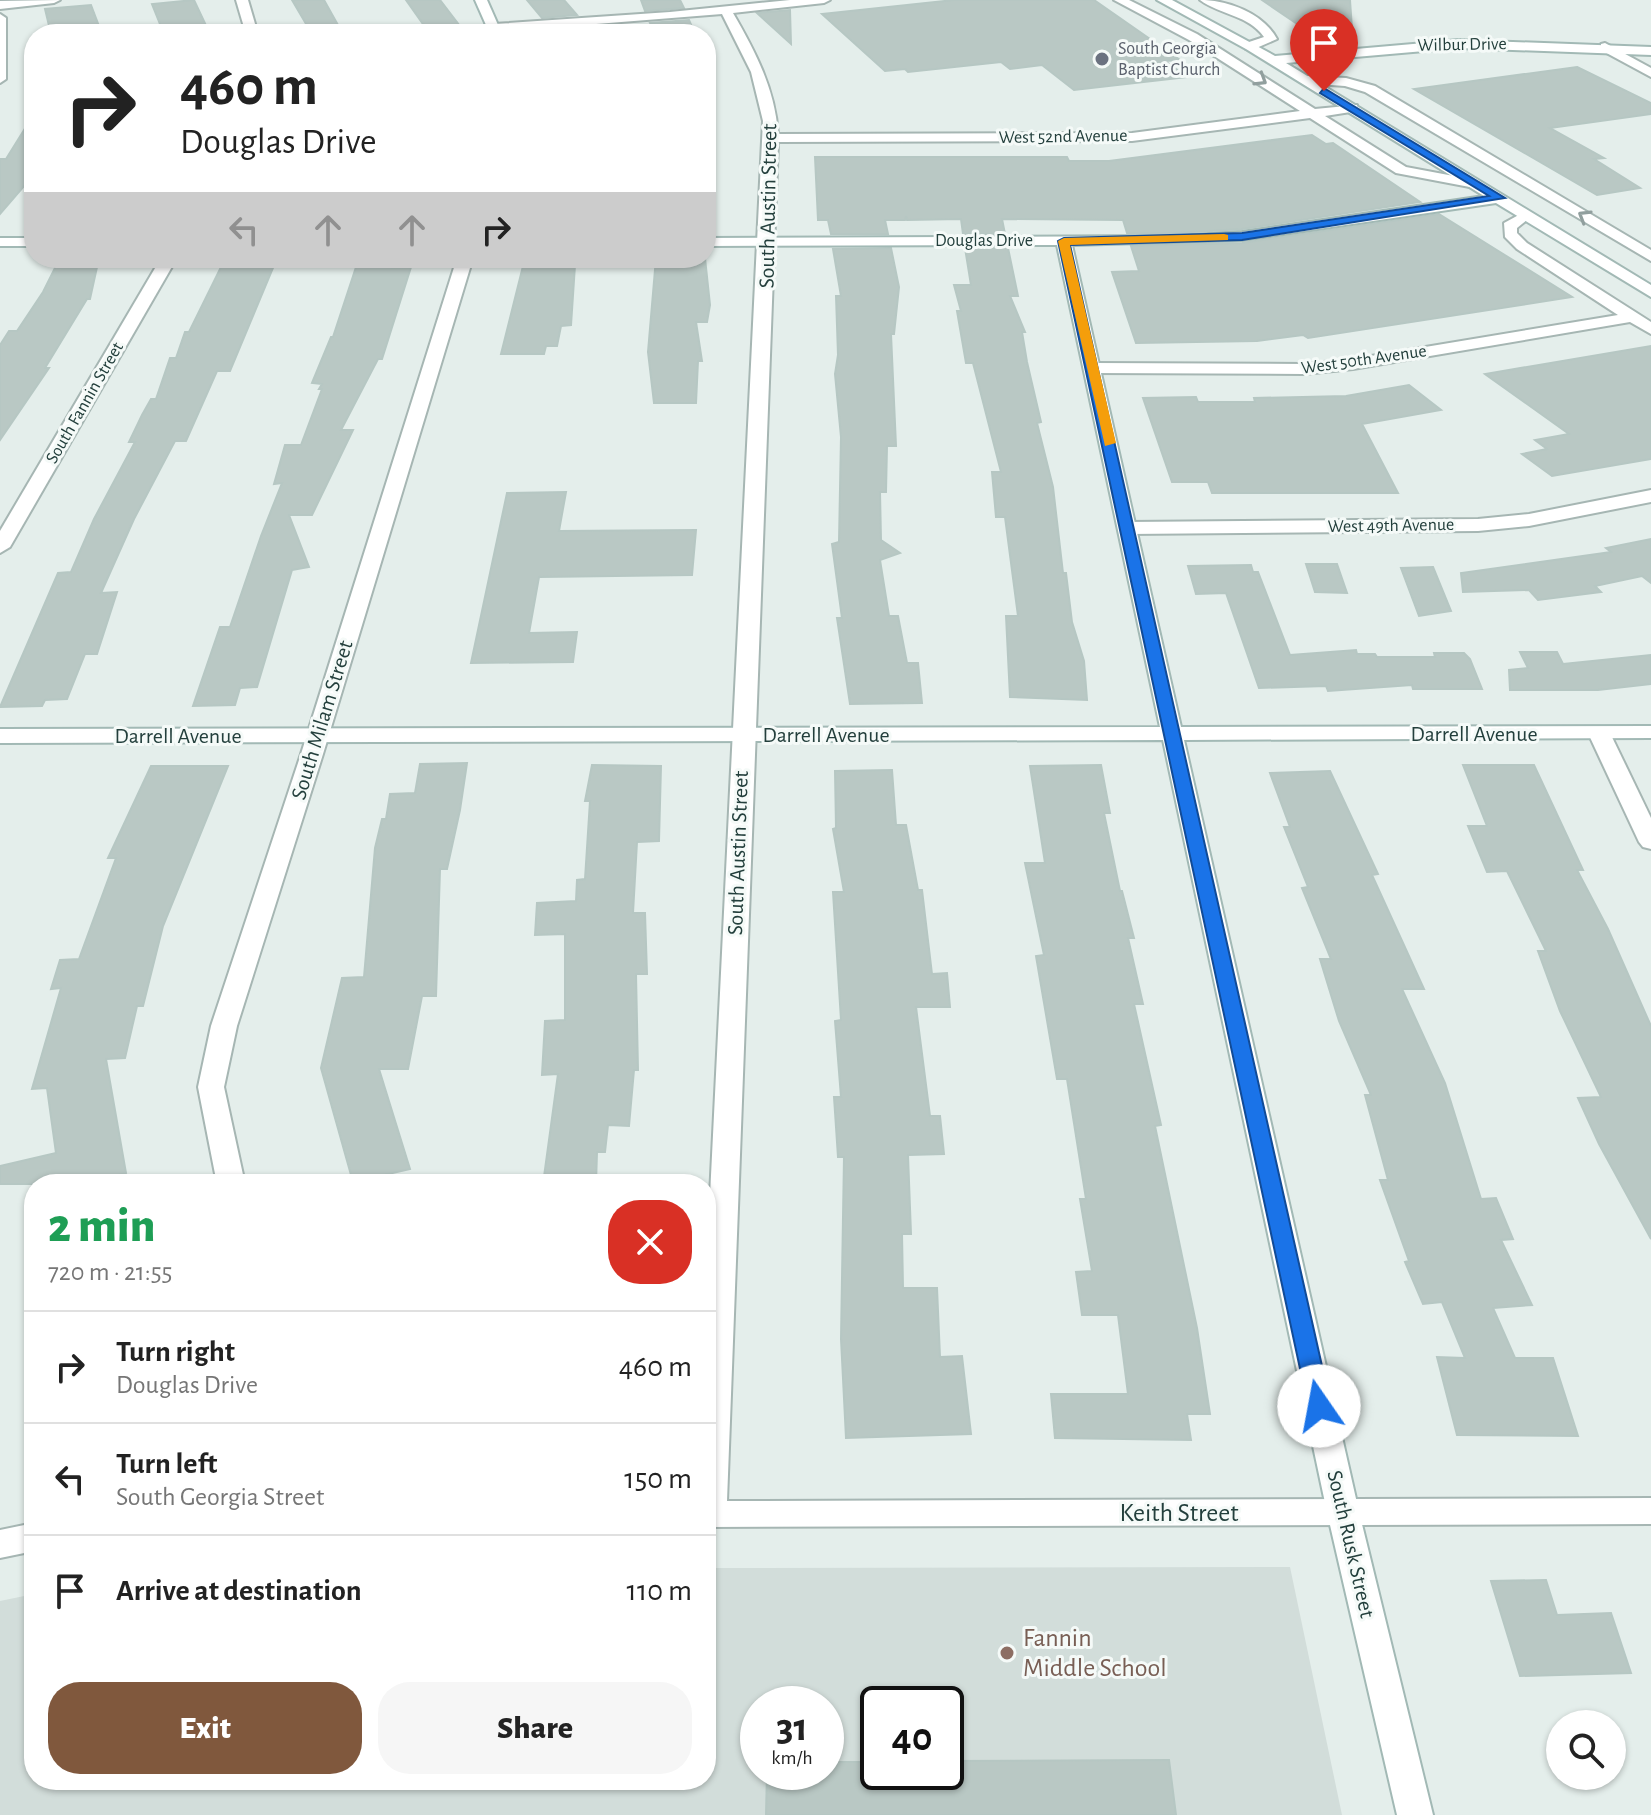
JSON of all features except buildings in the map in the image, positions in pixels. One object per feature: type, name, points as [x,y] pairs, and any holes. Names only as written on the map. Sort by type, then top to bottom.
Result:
[{"type":"street","points":[[0,5],[54,0]]},
{"type":"street","points":[[242,0],[249,24]]},
{"type":"street","points":[[481,0],[492,24]]},
{"type":"street","points":[[576,24],[824,0]]},
{"type":"street","points":[[1120,0],[1193,37],[1401,170],[1475,184]]},
{"type":"street","points":[[1163,0],[1307,80],[1651,292]]},
{"type":"street","points":[[1206,0],[1261,25],[1269,32],[1271,39],[1250,46]]},
{"type":"street","name":"South Austin Street","points":[[716,1336],[769,242],[771,138],[771,119],[756,69],[726,11]]},
{"type":"street","points":[[0,18],[0,79]]},
{"type":"street","name":"Wilbur Drive","points":[[1273,60],[1447,45],[1605,47],[1651,51]]},
{"type":"street","points":[[1605,47],[1651,73]]},
{"type":"street","points":[[1307,80],[1346,82],[1370,89],[1651,256]]},
{"type":"street","name":"West 52nd Avenue","points":[[771,138],[1132,137],[1352,108]]},
{"type":"street","name":"Douglas Drive","points":[[716,242],[1064,241],[1242,236],[1499,198]]},
{"type":"street","points":[[1526,215],[1509,226],[1510,234],[1522,246],[1651,329]]},
{"type":"street","name":"South Rusk Street","points":[[1064,241],[1343,1512],[1415,1815]]},
{"type":"street","points":[[0,242],[24,242]]},
{"type":"street","name":"South Fannin Street","points":[[0,547],[163,268]]},
{"type":"street","name":"South Milam Street","points":[[229,1174],[211,1087],[224,1026],[318,736],[462,268]]},
{"type":"street","name":"West 50th Avenue","points":[[1093,368],[1304,369],[1353,364],[1633,317]]},
{"type":"street","name":"West 49th Avenue","points":[[1128,528],[1478,525],[1529,520],[1651,496]]},
{"type":"street","name":"Darrell Avenue","points":[[0,736],[1651,732]]},
{"type":"street","points":[[1599,733],[1651,842]]},
{"type":"street","name":"Keith Street","points":[[716,1514],[1651,1511]]},
{"type":"street","points":[[0,1544],[24,1539]]},
{"type":"shaded area","name":"Fannin Middle School","points":[[1290,1567],[1342,1815],[0,1815],[0,1601],[24,1596],[24,1790],[716,1790],[716,1568]]},
{"type":"slow traffic","points":[[1109,443],[1064,241],[1224,237]]},
{"type":"place","name":"South Georgia Baptist Church","points":[[1102,59]]},
{"type":"place","name":"Fannin Middle School","points":[[1007,1653]]},
{"type":"route","points":[[1319,1406],[1064,241],[1242,236],[1499,198],[1324,91]]}]
